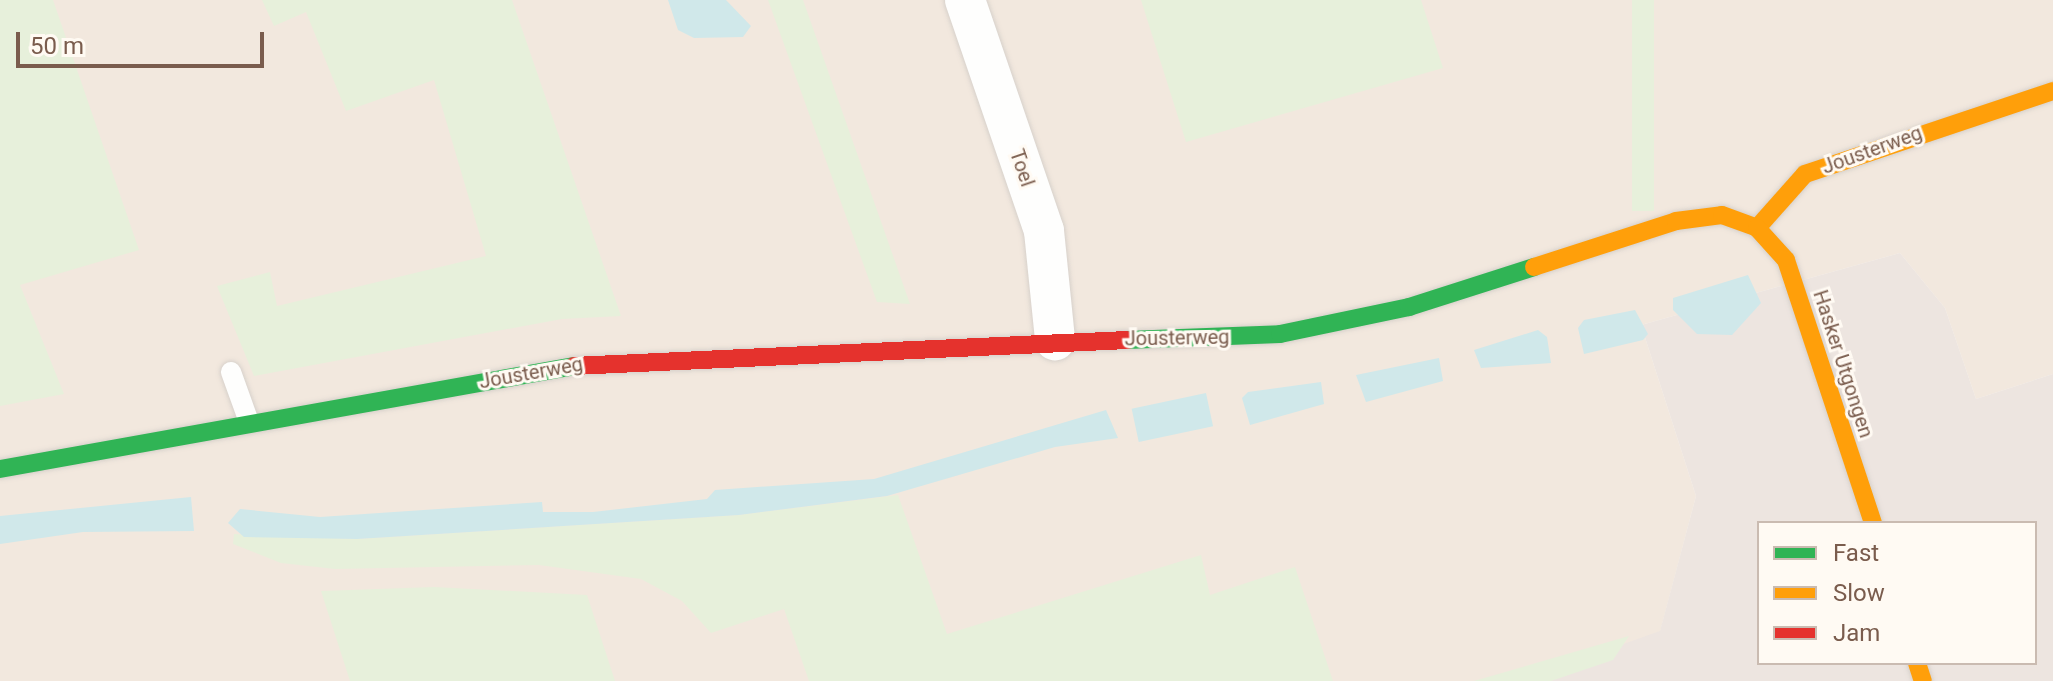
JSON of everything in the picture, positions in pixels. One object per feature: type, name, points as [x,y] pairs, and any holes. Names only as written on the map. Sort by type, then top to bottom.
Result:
[{"type":"street","name":"Toel","points":[[965,0],[1044,231],[1055,340]]},
{"type":"street","name":"Jousterweg","points":[[0,469],[611,359],[1295,332],[1409,307],[1676,221],[1722,215],[1757,228],[1805,174],[2053,91]]},
{"type":"street","name":"Hasker Utgongen","points":[[1757,228],[1786,260],[1872,521]]},
{"type":"lane","points":[[231,372],[249,422]]},
{"type":"shaded area","points":[[0,0],[2053,0],[2053,374],[1976,399],[1945,308],[1900,253],[1641,325],[1696,496],[1660,632],[1519,681],[0,681]]},
{"type":"shaded area","points":[[1900,253],[1945,308],[1976,399],[2053,374],[2053,681],[1519,681],[1660,631],[1696,496],[1641,325]]},
{"type":"green space","points":[[0,0],[53,0],[139,250],[20,285],[64,394],[0,406]]},
{"type":"green space","points":[[262,0],[512,0],[621,316],[562,319],[254,376],[217,286],[270,272],[277,306],[486,256],[434,80],[346,111],[306,12],[274,26]]},
{"type":"green space","points":[[768,0],[803,0],[910,304],[877,302]]},
{"type":"green space","points":[[1141,0],[1421,0],[1443,68],[1186,142]]},
{"type":"green space","points":[[1632,0],[1654,0],[1654,211],[1632,211]]},
{"type":"green space","points":[[898,495],[947,634],[1201,555],[1210,595],[1295,567],[1333,681],[809,681],[784,609],[711,633],[682,601],[641,579],[539,565],[335,569],[281,563],[233,544],[234,534],[357,539],[739,515]]},
{"type":"green space","points":[[434,587],[587,595],[615,681],[350,681],[321,591]]},
{"type":"green space","points":[[1629,636],[1613,660],[1551,681],[1474,681]]},
{"type":"water","points":[[668,0],[726,0],[751,26],[743,37],[694,38],[678,30]]},
{"type":"water","points":[[1748,275],[1761,303],[1732,335],[1697,334],[1673,310],[1673,298]]},
{"type":"water","points":[[1635,310],[1648,334],[1643,340],[1584,354],[1578,328],[1584,320]]},
{"type":"water","points":[[1538,330],[1547,337],[1551,363],[1481,368],[1474,350]]},
{"type":"water","points":[[1439,358],[1443,381],[1366,402],[1356,375]]},
{"type":"water","points":[[1321,382],[1324,404],[1250,425],[1242,398],[1248,392]]},
{"type":"water","points":[[1206,393],[1213,426],[1139,442],[1132,409]]},
{"type":"water","points":[[1106,410],[1118,438],[1055,447],[887,496],[739,515],[357,539],[244,537],[228,523],[240,509],[320,517],[542,502],[543,512],[593,512],[707,499],[715,490],[874,479]]},
{"type":"water","points":[[191,497],[194,531],[83,532],[0,544],[0,516]]},
{"type":"traffic: fast","points":[[1127,340],[1280,334],[1409,307],[1534,267]]},
{"type":"traffic: fast","points":[[0,469],[574,366]]},
{"type":"traffic: slow","points":[[1757,228],[1805,174],[2053,91]]},
{"type":"traffic: slow","points":[[1534,267],[1676,221],[1722,215],[1757,228],[1786,260],[1872,521]]},
{"type":"traffic: slow","points":[[1918,665],[1923,681]]},
{"type":"traffic: jam","points":[[574,366],[1127,340]]}]
